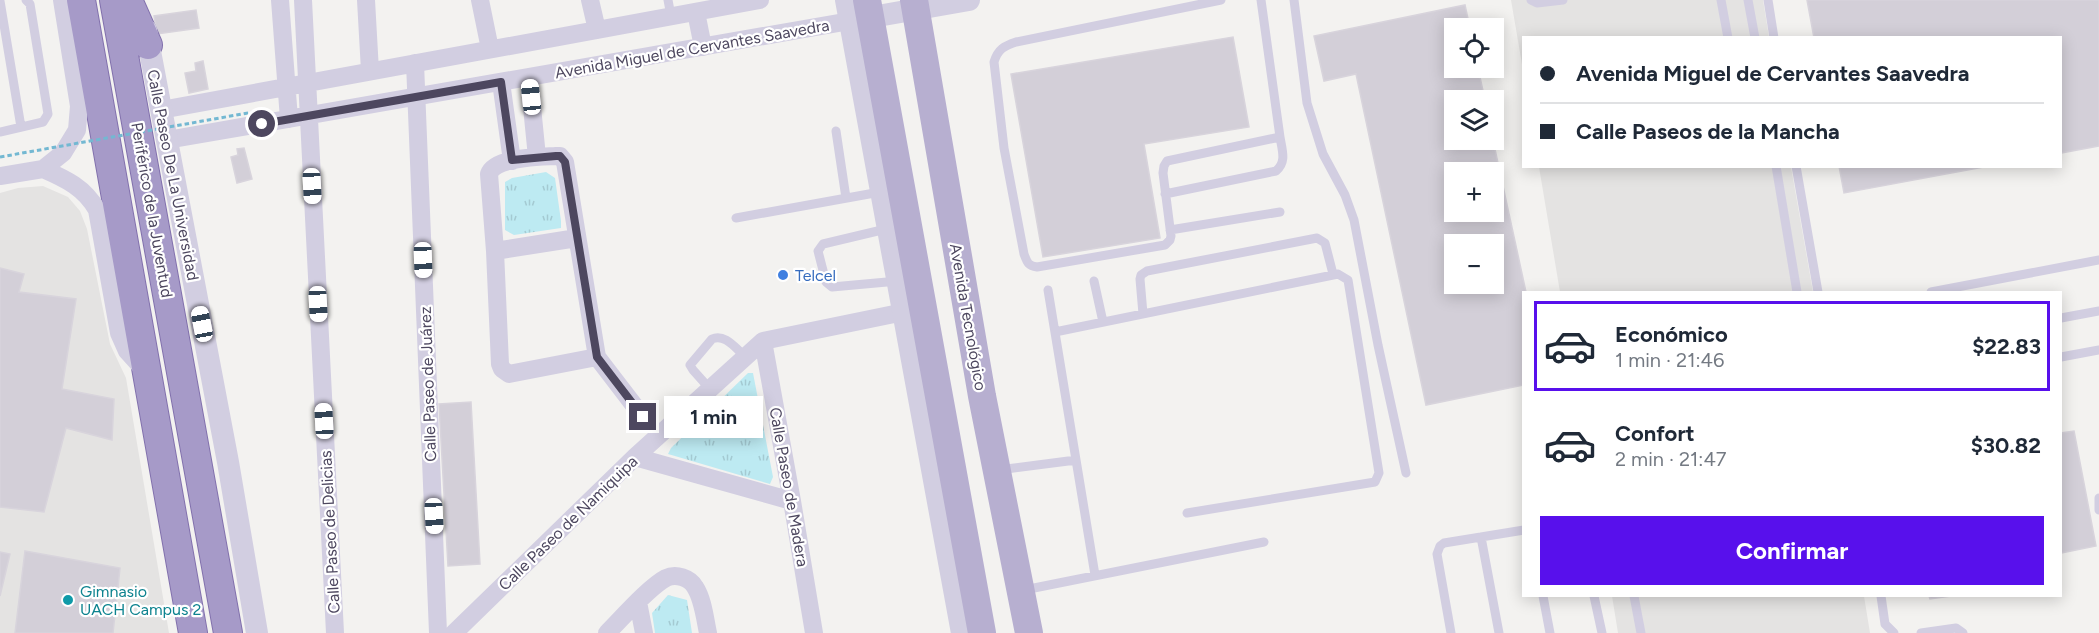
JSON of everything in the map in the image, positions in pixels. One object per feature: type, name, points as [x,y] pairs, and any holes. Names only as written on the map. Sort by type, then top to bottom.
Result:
[{"type":"highway","name":"Periférico de la Juventud","points":[[81,0],[193,633]]},
{"type":"highway","name":"Periférico de la Juventud","points":[[114,0],[228,633]]},
{"type":"highway","points":[[128,0],[148,45]]},
{"type":"main road","name":"Avenida Tecnológico","points":[[915,5],[982,396],[1029,633]]},
{"type":"main road","points":[[858,9],[982,633]]},
{"type":"street","points":[[0,177],[43,169],[69,146],[79,122],[79,106],[62,0]]},
{"type":"street","name":"Calle Paseo De La Universidad","points":[[140,0],[226,450],[257,633]]},
{"type":"street","points":[[280,0],[289,119]]},
{"type":"street","name":"Calle Paseo de Delicias","points":[[303,0],[335,633]]},
{"type":"street","points":[[366,0],[370,71]]},
{"type":"street","points":[[480,0],[490,49]]},
{"type":"street","points":[[590,0],[597,30]]},
{"type":"street","points":[[161,110],[597,30],[669,8],[696,12],[760,0]]},
{"type":"street","name":"Avenida Miguel de Cervantes Saavedra","points":[[167,140],[703,47],[858,9],[969,0]]},
{"type":"street","points":[[858,9],[882,192],[962,633]]},
{"type":"street","points":[[696,12],[703,47]]},
{"type":"street","name":"Calle Paseo de Juárez","points":[[415,63],[438,633]]},
{"type":"street","points":[[529,77],[537,157]]},
{"type":"street","points":[[501,82],[512,160]]},
{"type":"street","points":[[597,357],[509,374],[502,369],[489,174],[495,165],[512,160],[560,156],[565,162],[597,357],[643,417]]},
{"type":"street","points":[[43,169],[76,185],[92,200],[97,210],[119,333],[127,351],[146,373]]},
{"type":"street","points":[[495,251],[577,238]]},
{"type":"street","name":"Calle Paseo de Namiquipa","points":[[454,633],[635,457],[763,342],[904,312]]},
{"type":"street","name":"Calle Paseo de Madera","points":[[763,342],[814,633]]},
{"type":"street","points":[[635,457],[792,501]]},
{"type":"street","points":[[607,633],[638,602],[666,579],[681,577],[693,584],[697,590],[708,633]]},
{"type":"street","points":[[638,602],[644,633]]},
{"type":"lane","points":[[0,132],[43,122],[48,114],[30,4],[26,0]]},
{"type":"lane","points":[[1221,0],[1016,42],[1004,46],[997,53],[994,62],[1010,184],[1027,263],[1037,267],[1162,247],[1170,240],[1162,173],[1167,161],[1280,137]]},
{"type":"lane","points":[[1165,194],[1276,171],[1280,168],[1283,160],[1261,0]]},
{"type":"lane","points":[[1294,0],[1307,103],[1323,154],[1345,195],[1354,220],[1406,473]]},
{"type":"lane","points":[[1531,0],[1537,3],[1563,0]]},
{"type":"lane","points":[[1721,0],[1728,36]]},
{"type":"lane","points":[[1748,0],[1755,36]]},
{"type":"lane","points":[[1768,0],[1774,36]]},
{"type":"lane","points":[[0,1],[21,127]]},
{"type":"lane","points":[[836,132],[846,198]]},
{"type":"lane","points":[[1776,168],[1797,291]]},
{"type":"lane","points":[[1796,168],[1818,291]]},
{"type":"lane","points":[[736,218],[882,192]]},
{"type":"lane","points":[[1170,230],[1280,212]]},
{"type":"lane","points":[[889,228],[823,244],[818,251],[826,282],[832,287],[898,280]]},
{"type":"lane","points":[[1143,314],[1140,279],[1146,271],[1317,238],[1325,243],[1333,274]]},
{"type":"lane","points":[[1936,291],[2099,260]]},
{"type":"lane","points":[[1055,332],[1333,274],[1342,275],[1348,280],[1379,473],[1378,479],[1375,482],[1187,513]]},
{"type":"lane","points":[[1094,281],[1103,322]]},
{"type":"lane","points":[[1048,290],[1095,575]]},
{"type":"lane","points":[[2062,318],[2099,311]]},
{"type":"lane","points":[[710,389],[690,364],[712,339],[716,337],[724,339],[746,357]]},
{"type":"lane","points":[[2062,357],[2099,350]]},
{"type":"lane","points":[[996,470],[1076,460]]},
{"type":"lane","points":[[1451,633],[1438,550],[1444,543],[1522,530]]},
{"type":"lane","points":[[1481,537],[1499,633]]},
{"type":"lane","points":[[1021,590],[1264,542]]},
{"type":"lane","points":[[1543,597],[1550,633]]},
{"type":"lane","points":[[1594,597],[1602,633]]},
{"type":"lane","points":[[1634,597],[1641,633]]},
{"type":"lane","points":[[1881,597],[1886,624],[1894,633]]},
{"type":"lane","points":[[1921,633],[1956,628],[1963,633]]},
{"type":"path","points":[[0,157],[259,111]]},
{"type":"shaded area","points":[[1511,0],[1763,0],[1769,36],[1522,36],[1522,64]]},
{"type":"shaded area","points":[[1539,168],[1791,168],[1813,291],[1560,291]]},
{"type":"shaded area","points":[[43,186],[68,197],[80,211],[87,229],[110,344],[126,378],[169,633],[0,633],[0,193],[18,188]]},
{"type":"shaded area","points":[[1612,597],[1864,597],[1870,633],[1618,633]]},
{"type":"green space","points":[[546,172],[555,178],[561,228],[514,235],[505,230],[505,182],[512,178]]},
{"type":"green space","points":[[748,373],[753,373],[773,477],[770,484],[668,454],[671,448]]},
{"type":"green space","points":[[668,595],[687,600],[692,633],[655,633],[652,613]]},
{"type":"building","points":[[1807,0],[2099,0],[2099,146],[2062,153],[2062,36],[1814,36]]},
{"type":"building","points":[[1465,5],[1468,18],[1444,18],[1444,78],[1480,78],[1483,90],[1444,90],[1444,150],[1495,150],[1498,162],[1444,162],[1444,222],[1504,222],[1504,191],[1526,291],[1522,291],[1522,385],[1426,405],[1356,74],[1324,81],[1314,36]]},
{"type":"building","points":[[196,10],[199,28],[157,34],[154,16]]},
{"type":"building","points":[[1233,37],[1249,127],[1144,144],[1160,238],[1043,257],[1011,74]]},
{"type":"building","points":[[203,61],[208,89],[189,93],[185,73],[196,71],[195,63]]},
{"type":"building","points":[[244,148],[252,179],[237,183],[231,157],[238,155],[237,149]]},
{"type":"building","points":[[1839,168],[1978,168],[1844,193]]},
{"type":"building","points":[[0,268],[24,274],[19,292],[76,299],[62,389],[114,399],[112,440],[66,428],[44,512],[0,507]]},
{"type":"building","points":[[471,402],[480,564],[448,566],[439,404]]},
{"type":"building","points":[[2074,431],[2096,546],[2062,553],[2062,433]]},
{"type":"building","name":"Gimnasio UACH Campus 2","points":[[25,551],[120,568],[113,633],[15,633]]},
{"type":"building","points":[[0,552],[10,554],[0,596]]},
{"type":"place","name":"Telcel","points":[[783,275]]},
{"type":"place","name":"Gimnasio UACH Campus 2","points":[[68,600]]},
{"type":"route","points":[[262,124],[501,82],[512,160],[560,156],[565,162],[597,357],[643,417]]}]
